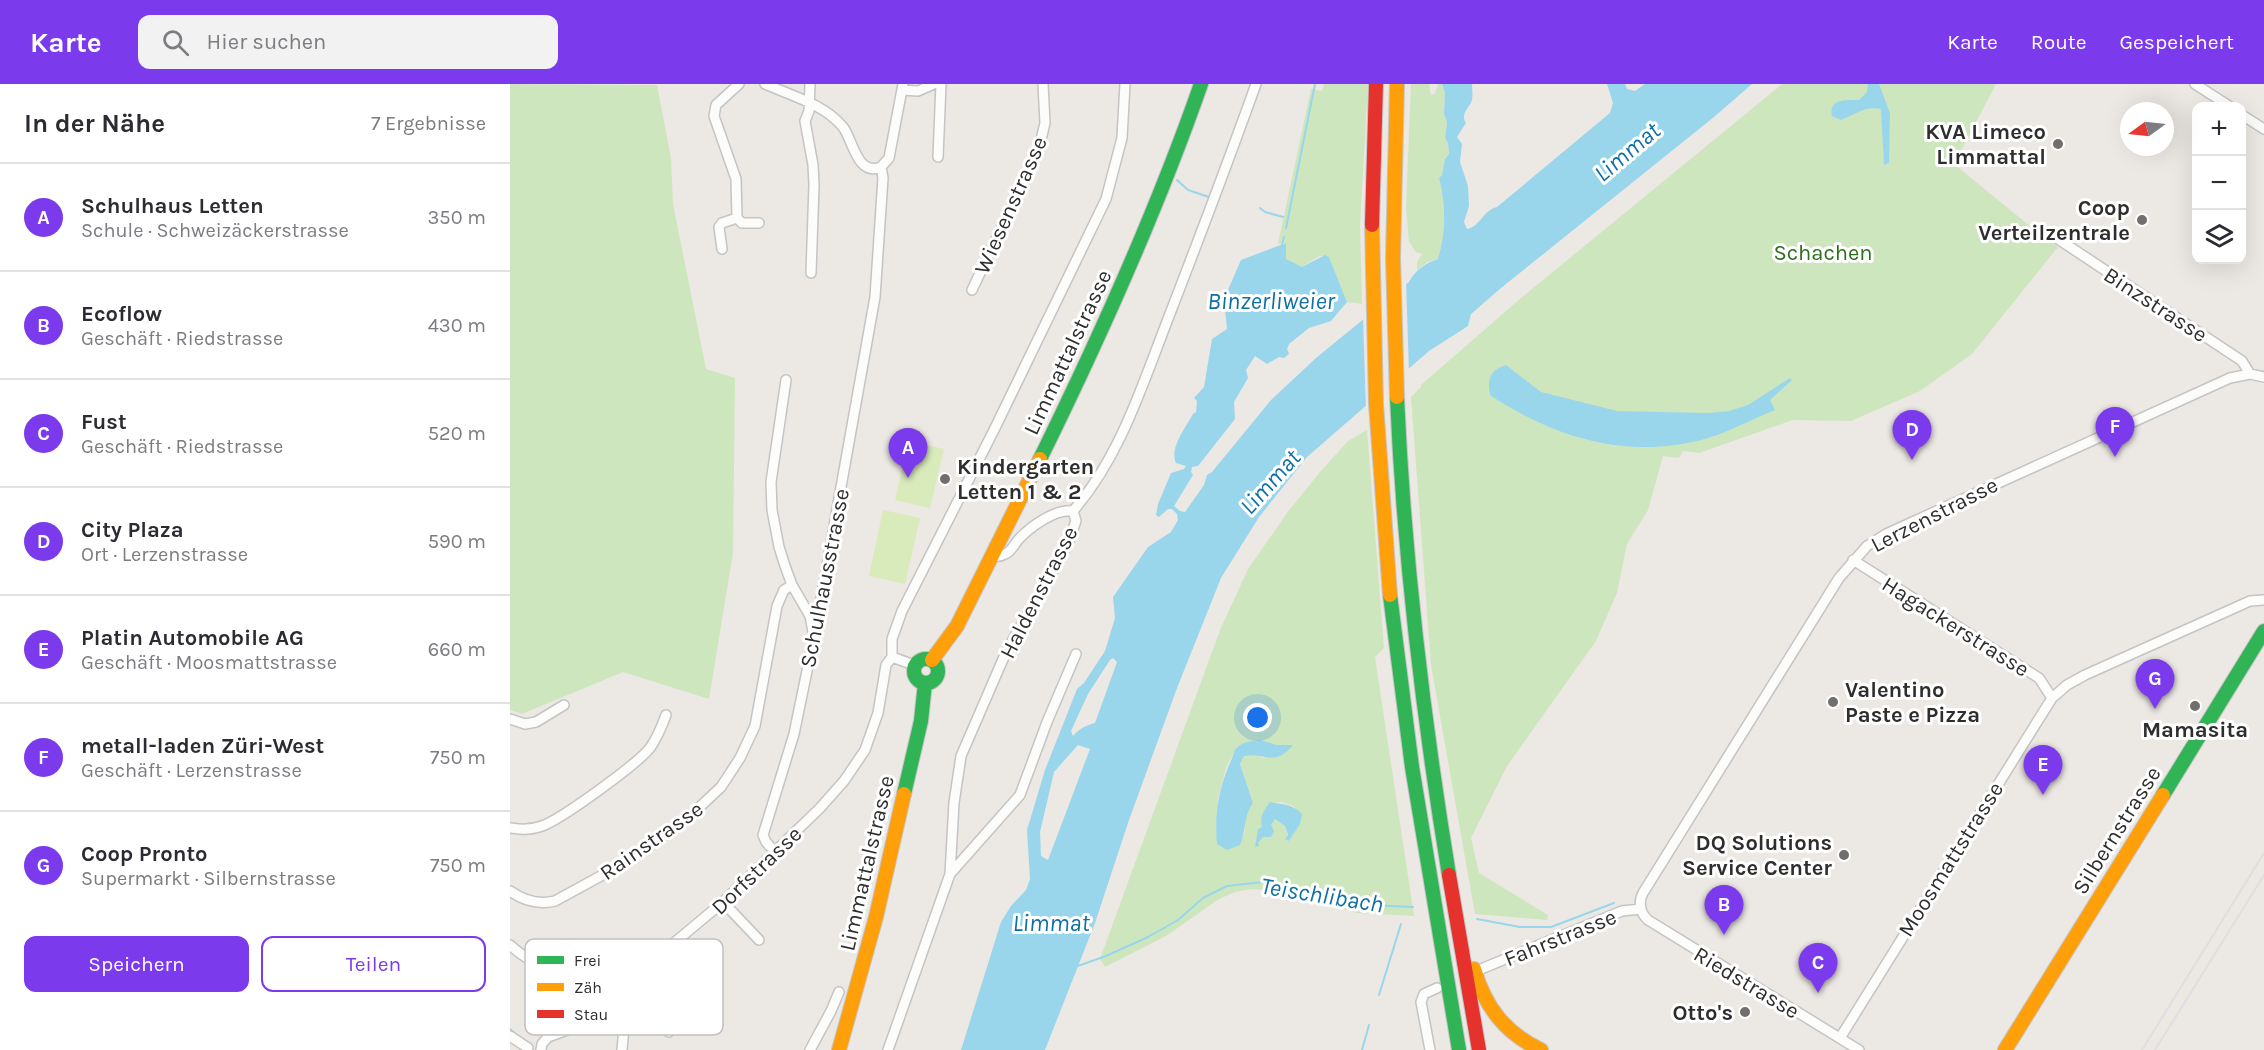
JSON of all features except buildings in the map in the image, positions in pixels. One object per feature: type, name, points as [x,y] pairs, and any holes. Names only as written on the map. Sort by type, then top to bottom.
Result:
[{"type":"main road","name":"Limmattalstrasse","points":[[932,660],[957,626],[1108,318],[1159,202],[1201,84]]},
{"type":"main road","points":[[1376,84],[1372,258],[1378,447],[1386,552],[1400,681],[1420,820],[1459,1050]]},
{"type":"main road","points":[[1397,84],[1393,240],[1398,429],[1411,593],[1451,890],[1479,1050]]},
{"type":"main road","name":"Silbernstrasse","points":[[2005,1050],[2264,631]]},
{"type":"main road","points":[[920,660],[932,660],[937,666],[938,674],[933,681],[925,683],[915,677],[914,665],[920,660]]},
{"type":"main road","name":"Limmattalstrasse","points":[[839,1050],[887,875],[909,768],[921,725],[925,683]]},
{"type":"main road","points":[[1442,826],[1456,868],[1472,962],[1481,992],[1490,1009],[1506,1029],[1524,1042],[1541,1050]]},
{"type":"street","points":[[739,84],[716,105],[714,116],[736,179],[737,218],[742,223],[759,223]]},
{"type":"street","points":[[765,84],[822,109],[845,130],[862,163],[871,168],[881,167],[889,158],[902,87],[918,91],[934,84]]},
{"type":"street","points":[[810,84],[805,121],[814,185],[811,273]]},
{"type":"street","points":[[938,157],[941,84]]},
{"type":"street","name":"Wiesenstrasse","points":[[972,290],[1039,148],[1045,123],[1043,84]]},
{"type":"street","name":"Dorfstrasse","points":[[680,939],[723,902],[820,808],[844,781],[864,750],[878,713],[884,672],[892,657],[892,639],[902,611],[1106,200],[1122,138],[1125,84]]},
{"type":"street","name":"Haldenstrasse","points":[[950,874],[954,803],[961,756],[1007,650],[1068,543],[1076,521],[1073,511],[1102,473],[1144,385],[1218,192],[1256,84]]},
{"type":"street","points":[[2195,84],[2223,102]]},
{"type":"street","points":[[2246,117],[2264,129]]},
{"type":"street","name":"Schulhausstrasse","points":[[775,852],[763,835],[794,734],[814,637],[812,622],[819,610],[875,297],[883,178],[881,167]]},
{"type":"street","points":[[722,249],[719,227],[722,223],[737,218]]},
{"type":"street","name":"Binzstrasse","points":[[2058,239],[2242,361],[2250,374]]},
{"type":"street","name":"Lerzenstrasse","points":[[1641,909],[1643,893],[1839,578],[1866,546],[1966,496],[2230,378],[2250,374],[2264,377]]},
{"type":"street","points":[[786,380],[771,482],[775,531],[792,585],[812,622]]},
{"type":"street","points":[[991,555],[996,557],[1006,554],[1027,532],[1040,523],[1058,513],[1073,511]]},
{"type":"street","name":"Hagackerstrasse","points":[[1853,560],[2039,678],[2052,698]]},
{"type":"street","name":"Rainstrasse","points":[[510,891],[523,900],[544,904],[561,899],[630,860],[711,798],[740,758],[755,726],[777,606],[784,590],[792,585]]},
{"type":"street","name":"Moosmattstrasse","points":[[1840,1038],[2052,698],[2067,685],[2085,675],[2250,601],[2264,600]]},
{"type":"street","points":[[888,1050],[950,874],[1020,795],[1047,722],[1076,654]]},
{"type":"street","points":[[892,657],[914,665]]},
{"type":"street","points":[[510,719],[525,724],[536,722],[564,705]]},
{"type":"street","points":[[510,828],[521,830],[541,826],[571,809],[641,756],[656,739],[666,715]]},
{"type":"street","points":[[723,902],[759,940]]},
{"type":"street","name":"Fahrstrasse","points":[[1480,969],[1622,911],[1641,909]]},
{"type":"street","name":"Riedstrasse","points":[[1641,909],[1644,917],[1657,926],[1859,1050]]},
{"type":"street","points":[[510,945],[525,958]]},
{"type":"street","points":[[1430,1050],[1421,1002],[1424,994],[1437,988]]},
{"type":"street","points":[[810,1050],[839,992]]},
{"type":"street","name":"Dorfstrasse","points":[[528,1049],[542,1047],[548,1037],[553,1035]]},
{"type":"street","points":[[622,1050],[623,1035]]},
{"type":"street","points":[[510,1036],[528,1049]]},
{"type":"green space","points":[[510,84],[657,85],[671,158],[673,204],[706,369],[735,378],[733,553],[709,699],[623,672],[522,714],[510,710]]},
{"type":"green space","points":[[1324,84],[1368,84],[1360,225],[1362,304],[1347,302],[1329,257],[1319,256],[1302,267],[1285,259],[1286,243],[1278,244],[1311,89],[1322,91]]},
{"type":"green space","points":[[1411,84],[1429,84],[1431,95],[1435,94],[1438,84],[1442,84],[1445,92],[1444,114],[1447,122],[1445,138],[1449,154],[1439,178],[1444,219],[1443,239],[1438,259],[1427,262],[1417,270],[1417,262],[1422,254],[1416,252],[1409,242],[1406,207]]},
{"type":"green space","name":"Schachen","points":[[1782,84],[1996,84],[1954,164],[2058,247],[1972,354],[1920,391],[1851,421],[1793,420],[1699,453],[1683,451],[1679,458],[1663,456],[1648,510],[1627,544],[1617,593],[1596,641],[1507,766],[1471,838],[1479,873],[1548,915],[1547,920],[1475,914],[1431,665],[1411,397],[1421,385],[1521,298]]},
{"type":"green space","points":[[1367,430],[1384,648],[1375,657],[1414,916],[1357,913],[1278,891],[1251,889],[1235,892],[1219,899],[1166,936],[1105,967],[1100,959],[1220,630],[1248,569],[1287,513],[1348,441]],"holes":[[[1261,740],[1277,745],[1264,758],[1252,754],[1244,755],[1240,764],[1253,803],[1247,810],[1244,835],[1216,834],[1218,799],[1226,768],[1235,750],[1241,744]],[[1282,802],[1295,807],[1294,833],[1289,841],[1285,826],[1275,819],[1258,843],[1262,827],[1273,803]]]},
{"type":"green space","points":[[908,441],[944,449],[930,508],[895,500]]},
{"type":"green space","points":[[883,510],[920,518],[905,584],[869,576]]},
{"type":"water","name":"Limmat","points":[[1442,84],[1472,84],[1472,100],[1464,116],[1466,123],[1457,137],[1462,144],[1460,162],[1468,186],[1469,206],[1464,222],[1467,229],[1475,225],[1488,211],[1497,207],[1610,113],[1613,103],[1607,84],[1625,84],[1627,89],[1635,91],[1645,84],[1752,84],[1501,288],[1471,314],[1468,326],[1429,351],[1307,457],[1259,517],[1221,578],[1177,688],[1129,820],[1095,923],[1045,1050],[961,1050],[1001,922],[1011,906],[1026,890],[1030,879],[1027,830],[1045,770],[1077,689],[1084,683],[1105,651],[1115,618],[1113,597],[1148,547],[1171,532],[1178,520],[1177,514],[1172,509],[1168,509],[1159,517],[1156,515],[1158,504],[1171,473],[1184,469],[1186,466],[1176,463],[1174,457],[1176,444],[1196,412],[1197,401],[1194,398],[1204,387],[1212,339],[1227,329],[1224,299],[1241,260],[1286,243],[1286,259],[1302,267],[1325,255],[1329,257],[1347,302],[1331,321],[1309,328],[1289,344],[1287,349],[1289,354],[1284,358],[1279,357],[1267,364],[1255,356],[1246,370],[1248,378],[1234,402],[1235,419],[1198,466],[1192,467],[1193,475],[1174,506],[1180,511],[1185,512],[1204,485],[1207,475],[1212,472],[1271,400],[1316,358],[1409,282],[1425,265],[1438,259],[1443,239],[1444,219],[1439,178],[1449,154],[1445,138],[1447,122],[1444,114],[1445,92]],"holes":[[[1113,658],[1117,662],[1095,723],[1083,728],[1073,736],[1071,731],[1088,694]],[[1078,745],[1090,749],[1048,860],[1041,856],[1040,832],[1054,772]]]},
{"type":"water","points":[[1868,84],[1879,84],[1890,113],[1889,163],[1884,165],[1881,109],[1865,110],[1841,120],[1832,116],[1833,106],[1836,103],[1845,100],[1859,100],[1867,92]]},
{"type":"water","points":[[1506,365],[1541,392],[1617,411],[1709,413],[1729,411],[1748,405],[1790,378],[1792,380],[1770,400],[1775,410],[1725,432],[1679,445],[1622,446],[1567,434],[1540,423],[1490,395],[1489,384],[1493,372]]},
{"type":"water","points":[[1261,740],[1277,745],[1293,745],[1275,758],[1244,756],[1240,764],[1253,803],[1248,812],[1240,845],[1227,850],[1217,844],[1216,833],[1218,800],[1224,779],[1236,748],[1244,743]]},
{"type":"water","points":[[1270,802],[1298,810],[1302,814],[1300,824],[1289,841],[1285,839],[1288,835],[1285,826],[1275,819],[1271,825],[1274,831],[1271,837],[1263,837],[1258,843],[1259,846],[1255,847],[1258,829],[1262,827],[1263,814]]},
{"type":"pier","points":[[1406,280],[1409,373],[1366,410],[1363,316]]},
{"type":"waterway","points":[[1286,228],[1315,84]]},
{"type":"waterway","points":[[1177,180],[1188,190],[1209,197]]},
{"type":"waterway","points":[[1260,208],[1265,212],[1283,217]]},
{"type":"waterway","points":[[1282,244],[1284,237]]},
{"type":"waterway","name":"Teischlibach","points":[[1075,967],[1148,937],[1178,920],[1203,898],[1227,886],[1263,882],[1345,904],[1413,907]]},
{"type":"waterway","name":"Teischlibach","points":[[1477,919],[1520,927],[1551,927],[1614,903]]},
{"type":"waterway","points":[[1379,995],[1401,924]]},
{"type":"waterway","points":[[1362,1050],[1369,1025]]},
{"type":"waterway","points":[[510,1029],[519,1037]]},
{"type":"railway","points":[[2142,1050],[2264,853]]},
{"type":"railway","points":[[2155,1050],[2264,875]]},
{"type":"traffic: fast","points":[[1040,459],[1126,274],[1184,132],[1201,84]]},
{"type":"traffic: fast","points":[[1397,397],[1404,517],[1416,637],[1449,875]]},
{"type":"traffic: fast","points":[[1390,595],[1412,767],[1459,1050]]},
{"type":"traffic: fast","points":[[2163,795],[2264,631]]},
{"type":"traffic: fast","points":[[926,659],[935,662],[938,671],[935,680],[926,683],[917,680],[914,671],[917,662],[926,659]]},
{"type":"traffic: fast","points":[[904,794],[921,721],[925,683]]},
{"type":"traffic: slow","points":[[1397,84],[1393,258],[1397,397]]},
{"type":"traffic: slow","points":[[1372,225],[1376,404],[1390,595]]},
{"type":"traffic: slow","points":[[932,660],[957,626],[1040,459]]},
{"type":"traffic: slow","points":[[839,1050],[876,917],[904,794]]},
{"type":"traffic: slow","points":[[2005,1050],[2163,795]]},
{"type":"traffic: slow","points":[[1474,969],[1484,995],[1498,1017],[1517,1036],[1541,1050]]},
{"type":"traffic: jam","points":[[1372,225],[1376,84]]},
{"type":"traffic: jam","points":[[1449,875],[1479,1050]]},
{"type":"place","name":"KVA Limeco Limmattal","points":[[2058,144]]},
{"type":"place","name":"Coop Verteilzentrale","points":[[2142,220]]},
{"type":"place","name":"metall-laden Züri-West","points":[[2115,457]]},
{"type":"place","name":"City Plaza","points":[[1912,460]]},
{"type":"place","name":"Schulhaus Letten","points":[[908,478]]},
{"type":"place","name":"Kindergarten Letten 1 & 2","points":[[945,479]]},
{"type":"place","name":"Valentino Paste e Pizza","points":[[1833,702]]},
{"type":"place","name":"Mamasita","points":[[2195,706]]},
{"type":"place","name":"Coop Pronto","points":[[2155,709]]},
{"type":"place","name":"Platin Automobile AG","points":[[2043,795]]},
{"type":"place","name":"DQ Solutions Service Center","points":[[1844,855]]},
{"type":"place","name":"Ecoflow","points":[[1724,935]]},
{"type":"place","name":"Fust","points":[[1818,993]]},
{"type":"place","name":"Otto's","points":[[1745,1012]]},
{"type":"water label","name":"Binzerliweier","points":[[1271,301]]}]
